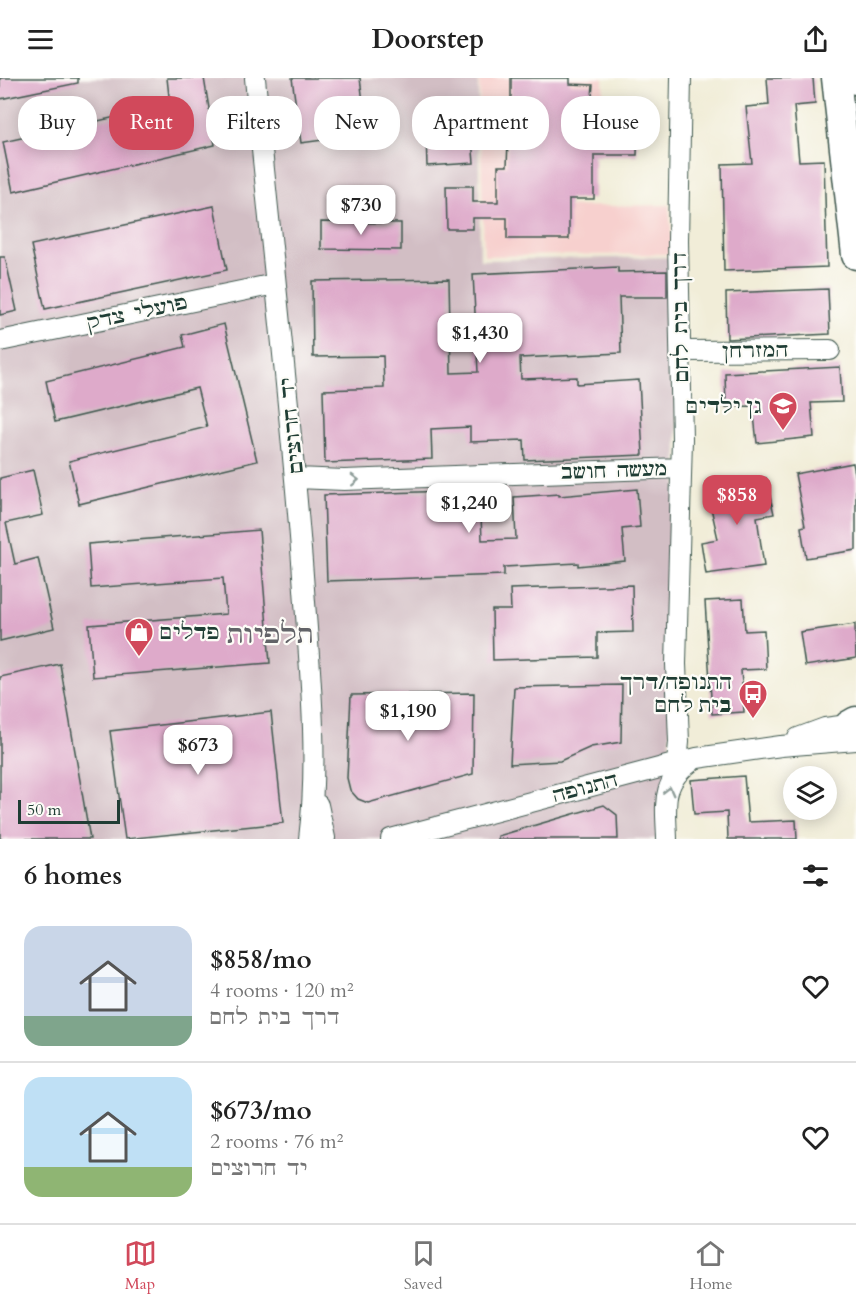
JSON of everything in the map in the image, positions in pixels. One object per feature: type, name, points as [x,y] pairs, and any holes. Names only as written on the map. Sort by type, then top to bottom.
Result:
[{"type":"highway","points":[[836,78],[856,255]]},
{"type":"street","name":"יד חרוצים","points":[[255,78],[297,478],[317,839]]},
{"type":"street","name":"דרך בית לחם","points":[[677,763],[668,745],[665,722],[667,698],[676,664],[682,439],[678,241],[681,78]]},
{"type":"street","name":"פועלי צדק","points":[[0,341],[275,284]]},
{"type":"street","name":"המזרחן","points":[[681,351],[830,350]]},
{"type":"street","name":"מעשה חושב","points":[[297,478],[344,480],[680,468]]},
{"type":"street","name":"התנופה","points":[[391,839],[697,758],[781,746],[818,730],[854,732]]},
{"type":"street","points":[[667,838],[666,808],[669,785],[682,768],[697,758]]},
{"type":"shaded area","points":[[0,78],[478,78],[478,96],[412,96],[412,150],[479,150],[480,260],[676,257],[677,471],[667,839],[0,839]]},
{"type":"shaded area","points":[[479,78],[603,78],[603,96],[561,96],[561,117],[554,117],[555,207],[669,205],[673,254],[484,256],[481,150],[549,150],[549,96],[480,96]]},
{"type":"building","points":[[0,78],[78,78],[78,83],[0,99]]},
{"type":"building","points":[[167,78],[204,78],[207,96],[206,147],[194,150],[194,96],[169,96]]},
{"type":"building","points":[[292,78],[360,78],[362,96],[314,96],[314,141],[302,143],[302,96],[294,96]]},
{"type":"building","points":[[511,78],[570,78],[570,84],[593,85],[592,96],[561,96],[561,150],[637,150],[637,155],[594,155],[594,199],[569,199],[569,239],[507,239],[507,218],[473,218],[473,229],[447,229],[446,186],[473,186],[473,202],[498,202],[498,166],[507,166],[508,150],[549,150],[549,96],[511,96]]},
{"type":"building","points":[[767,78],[813,78],[815,104],[794,106],[799,161],[824,160],[827,267],[724,271],[722,164],[752,163],[746,107],[769,105]]},
{"type":"building","points":[[109,119],[109,150],[194,150],[13,192],[3,142],[18,139],[18,150],[97,150],[97,121]]},
{"type":"building","points":[[426,150],[473,150],[474,163],[427,166]]},
{"type":"building","points":[[214,206],[227,270],[45,309],[31,245]]},
{"type":"building","points":[[321,222],[401,223],[401,250],[321,249]]},
{"type":"building","points":[[0,257],[5,257],[17,311],[0,315]]},
{"type":"building","points":[[618,267],[618,272],[667,271],[667,297],[619,297],[621,353],[520,358],[521,379],[577,377],[577,384],[639,380],[643,455],[525,460],[524,440],[470,442],[470,427],[431,429],[432,459],[325,463],[323,390],[384,388],[383,356],[313,357],[312,281],[449,279],[451,373],[478,372],[473,274]]},
{"type":"building","points":[[828,289],[830,334],[727,339],[726,293]]},
{"type":"building","points":[[224,324],[257,461],[79,504],[69,461],[207,427],[197,388],[55,422],[46,381],[185,347],[182,335]]},
{"type":"building","points":[[840,367],[842,402],[811,403],[814,437],[757,443],[753,406],[726,407],[725,373]]},
{"type":"building","points":[[853,463],[856,478],[856,550],[806,558],[801,527],[805,526],[795,474]]},
{"type":"building","points":[[33,470],[43,515],[6,523],[15,564],[38,558],[54,628],[0,641],[0,478]]},
{"type":"building","points":[[766,478],[774,514],[757,517],[764,566],[706,574],[701,542],[718,539],[707,490]]},
{"type":"building","points":[[637,489],[640,527],[622,529],[625,561],[578,566],[578,563],[504,567],[504,575],[327,581],[324,495],[480,490],[482,540],[516,539],[514,497],[559,494],[559,496]]},
{"type":"building","points":[[259,530],[270,663],[93,677],[89,625],[226,614],[223,578],[91,588],[88,544]]},
{"type":"building","points":[[632,585],[633,632],[597,633],[597,657],[493,660],[492,610],[511,610],[510,589]]},
{"type":"building","points":[[743,599],[745,631],[764,630],[766,669],[741,670],[744,712],[712,714],[705,601]]},
{"type":"building","points":[[855,624],[856,658],[805,666],[800,632]]},
{"type":"building","points":[[60,664],[90,839],[0,839],[0,677]]},
{"type":"building","points":[[622,685],[621,742],[591,747],[560,761],[510,764],[514,687]]},
{"type":"building","points":[[474,693],[473,774],[368,803],[358,799],[350,790],[347,778],[351,695]]},
{"type":"building","points":[[271,712],[283,823],[125,839],[110,731]]},
{"type":"building","points":[[744,776],[748,822],[796,820],[797,839],[728,839],[727,812],[694,814],[691,780]]},
{"type":"building","points":[[604,805],[617,815],[618,839],[498,839],[498,836]]},
{"type":"place","name":"גן ילדים","points":[[783,432]]},
{"type":"place","name":"פדלים","points":[[139,658]]},
{"type":"place","name":"התנופה/דרך בית לחם","points":[[753,720]]},
{"type":"district","name":"תלפיות","points":[[270,634]]}]
